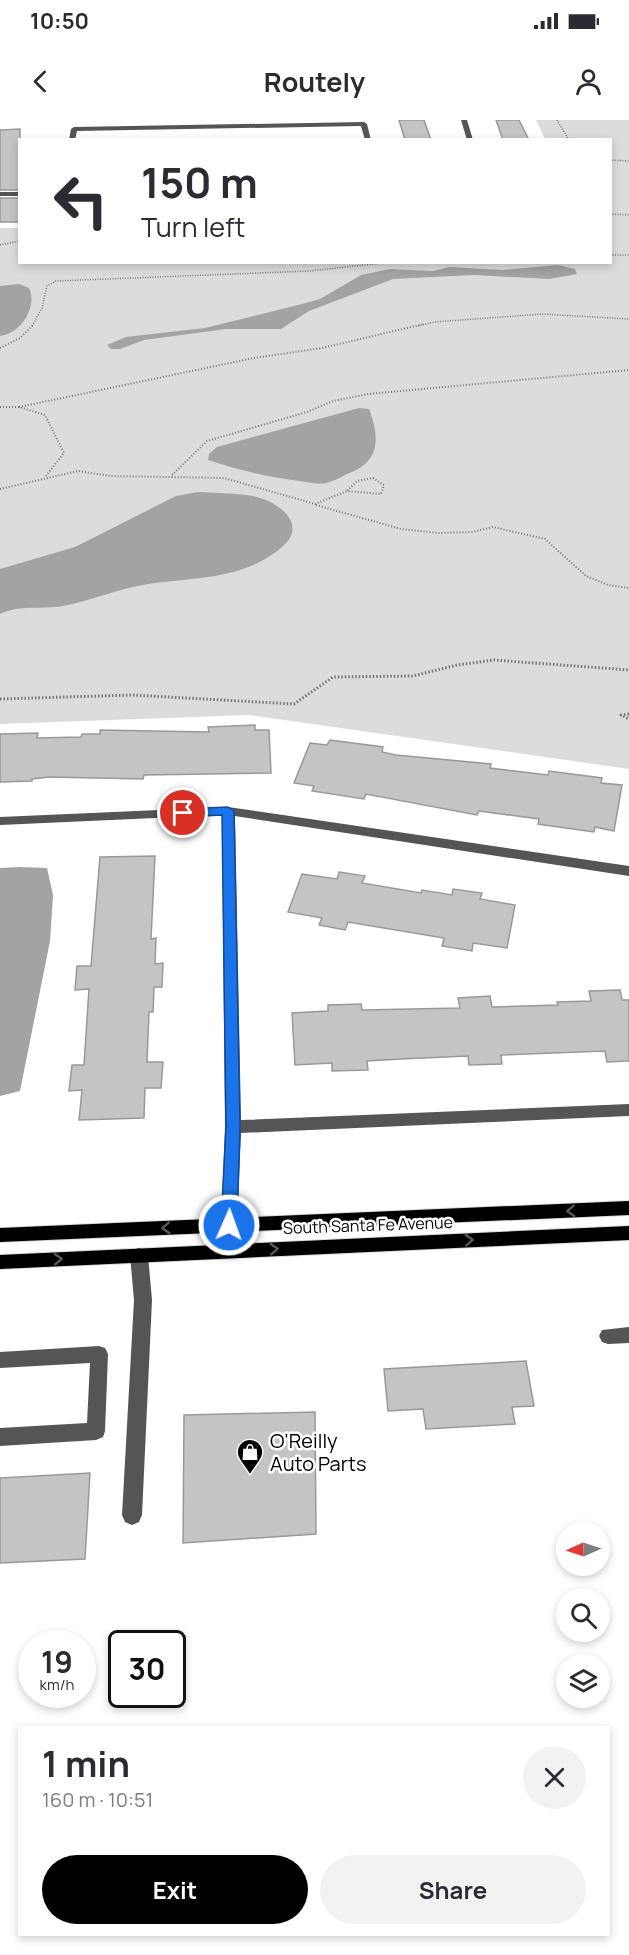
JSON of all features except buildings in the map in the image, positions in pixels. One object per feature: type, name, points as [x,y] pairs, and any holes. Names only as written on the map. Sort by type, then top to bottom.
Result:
[{"type":"main road","name":"South Santa Fe Avenue","points":[[0,1234],[629,1208]]},
{"type":"main road","name":"South Santa Fe Avenue","points":[[0,1262],[629,1233]]},
{"type":"street","points":[[464,120],[469,138]]},
{"type":"street","points":[[72,138],[74,129],[364,124],[368,138]]},
{"type":"street","points":[[0,194],[18,194]]},
{"type":"street","points":[[0,821],[228,811],[629,871]]},
{"type":"street","points":[[228,811],[233,1127],[229,1225]]},
{"type":"street","points":[[233,1127],[629,1110]]},
{"type":"street","points":[[132,1515],[143,1300],[140,1255]]},
{"type":"street","points":[[608,1336],[629,1335]]},
{"type":"street","points":[[0,1360],[99,1354],[96,1431],[0,1437]]},
{"type":"path","points":[[557,120],[568,138]]},
{"type":"path","points":[[612,160],[629,161]]},
{"type":"path","points":[[612,214],[629,215]]},
{"type":"path","points":[[0,244],[18,242]]},
{"type":"path","points":[[612,255],[629,255]]},
{"type":"path","points":[[0,348],[18,341],[42,314],[47,286],[56,281],[309,271],[374,264]]},
{"type":"path","points":[[0,407],[19,407],[254,358],[322,348],[434,322],[542,314],[629,319]]},
{"type":"path","points":[[172,476],[207,441],[307,412],[333,401],[368,394],[629,370]]},
{"type":"path","points":[[19,407],[45,415],[64,453],[45,478]]},
{"type":"path","points":[[0,489],[78,471],[110,476],[224,478],[401,529],[439,533],[472,532],[493,527],[545,539],[586,576],[608,585],[629,588]]},
{"type":"path","points":[[315,504],[347,491],[357,482],[373,478],[384,485],[381,494],[359,494],[347,491]]},
{"type":"path","points":[[0,699],[132,695],[202,696],[294,704],[333,677],[413,676],[457,665],[494,660],[629,670]]},
{"type":"path","points":[[629,714],[621,715],[629,718]]},
{"type":"shaded area","points":[[536,120],[629,120],[629,769],[249,715],[0,724],[0,228],[18,228],[18,264],[612,264],[612,138],[545,138]]},
{"type":"shaded area","points":[[558,265],[575,269],[577,274],[549,279],[474,275],[393,279],[309,311],[281,329],[226,329],[144,340],[120,349],[111,349],[107,345],[126,337],[205,328],[302,304],[320,299],[361,275],[390,269],[433,271],[449,267],[503,270]]},
{"type":"shaded area","points":[[19,284],[29,288],[31,303],[29,311],[21,325],[8,334],[0,336],[0,286]]},
{"type":"shaded area","points":[[359,408],[369,409],[375,428],[373,454],[361,467],[330,482],[316,484],[276,477],[208,460],[209,454],[217,447]]},
{"type":"shaded area","points":[[198,492],[253,496],[272,503],[287,515],[291,522],[290,538],[266,559],[231,573],[138,586],[63,606],[23,608],[0,614],[0,569],[75,547],[176,496]]},
{"type":"shaded area","points":[[0,868],[47,868],[53,895],[50,941],[20,1091],[0,1096]]},
{"type":"place","name":"O'Reilly Auto Parts","points":[[250,1475]]},
{"type":"route","points":[[183,813],[228,811],[233,1127],[229,1225]]}]
